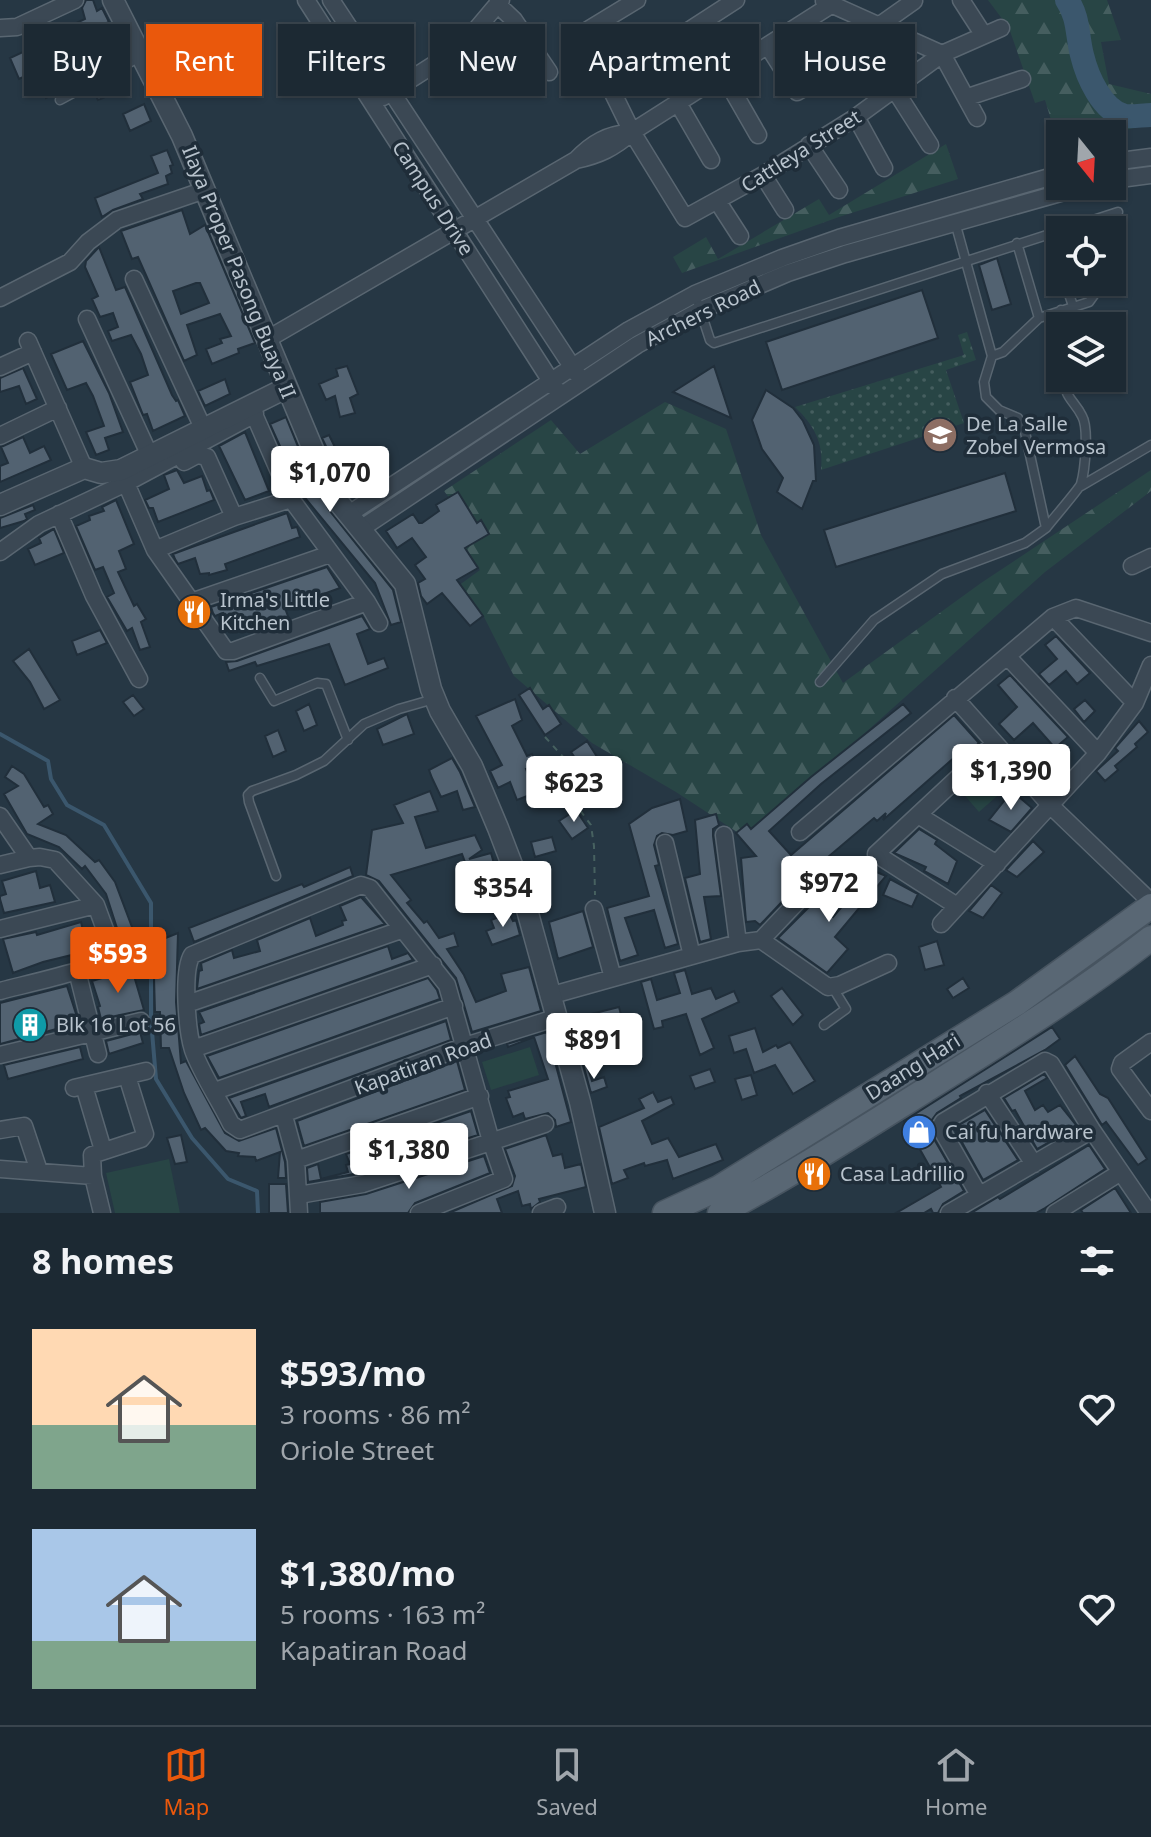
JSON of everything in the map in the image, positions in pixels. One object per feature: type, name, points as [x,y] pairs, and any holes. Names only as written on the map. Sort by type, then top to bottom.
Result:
[{"type":"main road","name":"Daang Hari","points":[[665,1213],[719,1188],[1017,1003],[1151,904]]},
{"type":"main road","name":"Daang Hari","points":[[720,1213],[1028,1026],[1091,985],[1151,938]]},
{"type":"street","points":[[0,28],[17,27],[75,0]]},
{"type":"street","name":"Ilaya Proper Pasong Buaya II","points":[[113,0],[182,136],[320,466],[355,521],[405,584],[435,699],[472,766],[521,888],[584,1118],[605,1213]]},
{"type":"street","name":"Campus Drive","points":[[306,0],[560,397]]},
{"type":"street","name":"Campus Drive","points":[[331,0],[346,24]]},
{"type":"street","points":[[597,24],[637,0]]},
{"type":"street","points":[[699,24],[736,0]]},
{"type":"street","points":[[961,0],[983,34]]},
{"type":"street","points":[[881,24],[914,1]]},
{"type":"street","points":[[414,77],[452,53],[499,2],[549,72]]},
{"type":"street","points":[[759,52],[827,3],[878,24]]},
{"type":"street","name":"Cattleya Street","points":[[915,75],[942,54],[1001,28]]},
{"type":"street","points":[[915,41],[942,54],[977,118]]},
{"type":"street","points":[[768,46],[775,57]]},
{"type":"street","points":[[968,97],[1022,79]]},
{"type":"street","points":[[372,104],[384,96]]},
{"type":"street","name":"Campus Drive","points":[[393,96],[583,382]]},
{"type":"street","points":[[614,96],[632,132]]},
{"type":"street","points":[[266,340],[576,160],[597,156],[689,96]]},
{"type":"street","points":[[736,96],[758,135]]},
{"type":"street","name":"Cattleya Street","points":[[632,132],[681,215],[688,217],[763,175],[886,96]]},
{"type":"street","points":[[899,96],[930,145]]},
{"type":"street","points":[[678,103],[711,160]]},
{"type":"street","points":[[856,117],[884,168]]},
{"type":"street","points":[[809,145],[839,190]]},
{"type":"street","points":[[1126,160],[1151,157]]},
{"type":"street","points":[[763,175],[785,210]]},
{"type":"street","points":[[1126,178],[1151,175]]},
{"type":"street","name":"Archers Road","points":[[355,521],[551,381],[629,330],[698,302],[788,273],[1046,179]]},
{"type":"street","points":[[0,298],[70,262],[88,242],[117,220],[205,190]]},
{"type":"street","name":"Archers Road","points":[[953,214],[1046,194]]},
{"type":"street","points":[[718,202],[740,236]]},
{"type":"street","points":[[134,279],[203,428]]},
{"type":"street","name":"Archers Road","points":[[355,521],[560,397],[698,302]]},
{"type":"street","points":[[87,319],[150,456]]},
{"type":"street","points":[[0,367],[31,346],[84,468]]},
{"type":"street","points":[[127,487],[286,388]]},
{"type":"street","points":[[0,436],[58,408]]},
{"type":"street","points":[[0,505],[84,468],[101,473],[121,470],[203,428],[252,409]]},
{"type":"street","points":[[252,409],[291,499],[379,623]]},
{"type":"street","points":[[0,552],[23,534],[59,514],[197,455],[207,457],[234,517]]},
{"type":"street","points":[[127,487],[155,550],[224,649],[233,651],[367,602]]},
{"type":"street","points":[[155,550],[234,517],[291,499]]},
{"type":"street","points":[[59,514],[94,596],[139,679]]},
{"type":"street","points":[[191,602],[330,554]]},
{"type":"street","points":[[1132,566],[1151,557]]},
{"type":"street","points":[[800,832],[1053,617],[1076,608],[1151,633]]},
{"type":"street","points":[[1053,617],[1135,703]]},
{"type":"street","points":[[1007,656],[1098,753]]},
{"type":"street","points":[[941,924],[1098,753],[1135,703],[1151,665]]},
{"type":"street","points":[[955,698],[1051,806],[1151,904]]},
{"type":"street","points":[[957,906],[876,854],[995,743]]},
{"type":"street","points":[[918,815],[997,864]]},
{"type":"street","points":[[0,816],[29,858]]},
{"type":"street","points":[[724,835],[738,943]]},
{"type":"street","points":[[665,843],[692,956]]},
{"type":"street","points":[[0,865],[29,858],[55,860],[96,905],[114,957],[77,971],[0,991]]},
{"type":"street","points":[[549,996],[738,943],[761,940],[816,882]]},
{"type":"street","points":[[419,1213],[503,1180],[480,1096],[454,1006],[447,985],[370,888],[361,885],[197,952],[188,961],[187,1004],[193,1049],[215,1091],[454,1006]]},
{"type":"street","points":[[0,929],[96,905]]},
{"type":"street","points":[[594,909],[613,978]]},
{"type":"street","points":[[187,1004],[401,930]]},
{"type":"street","points":[[761,940],[828,987],[888,963]]},
{"type":"street","points":[[193,1049],[433,965]]},
{"type":"street","points":[[77,971],[98,1054]]},
{"type":"street","name":"Kapatiran Road","points":[[215,1091],[231,1124],[240,1130],[246,1129],[465,1046],[555,1018]]},
{"type":"street","points":[[0,1055],[141,1021]]},
{"type":"street","points":[[1151,1042],[1122,1063],[1120,1069],[1151,1111]]},
{"type":"street","points":[[979,1195],[940,1127],[987,1093],[1040,1062],[1049,1061],[1149,1213]]},
{"type":"street","points":[[103,1150],[79,1087],[146,1071]]},
{"type":"street","points":[[102,1213],[93,1176],[92,1155],[141,1139],[145,1134],[127,1076]]},
{"type":"street","points":[[987,1093],[1034,1164]]},
{"type":"street","points":[[296,1160],[480,1096]]},
{"type":"street","points":[[284,1116],[296,1160],[299,1213]]},
{"type":"street","points":[[299,1195],[363,1184],[545,1124]]},
{"type":"street","points":[[0,1130],[24,1126],[39,1171]]},
{"type":"street","points":[[949,1213],[1092,1130]]},
{"type":"street","points":[[0,1169],[93,1176]]},
{"type":"street","points":[[1055,1213],[1121,1172]]},
{"type":"street","points":[[541,1213],[557,1207]]},
{"type":"lane","points":[[60,100],[143,56]]},
{"type":"lane","points":[[1105,216],[1118,212]]},
{"type":"lane","points":[[953,214],[992,356],[984,382],[986,397],[999,410],[1018,418],[1025,432],[1046,528]]},
{"type":"lane","points":[[698,302],[710,340],[714,343],[1046,234]]},
{"type":"lane","points":[[1017,243],[1039,318]]},
{"type":"lane","points":[[1070,296],[1073,306]]},
{"type":"lane","points":[[992,356],[1003,352],[1039,318],[1089,302],[1093,296]]},
{"type":"lane","points":[[1066,392],[1081,413],[1087,429],[1081,486]]},
{"type":"lane","points":[[820,682],[874,620],[942,574],[1025,543],[1046,528],[1062,505],[1081,486],[1151,445]]},
{"type":"lane","points":[[260,678],[274,701],[317,683],[326,684],[348,740]]},
{"type":"lane","points":[[276,876],[248,795],[324,761],[364,724],[399,709],[435,699]]},
{"type":"lane","points":[[824,1025],[846,1009],[833,987]]},
{"type":"path","points":[[545,737],[584,780],[571,798],[591,825],[594,909]]},
{"type":"green space","points":[[988,0],[1107,0],[1121,40],[1101,42],[1109,84],[1151,94],[1151,124],[1126,130],[1126,120],[1051,120],[1045,100],[1035,103],[1009,28]]},
{"type":"green space","points":[[946,144],[958,179],[682,273],[673,257],[706,237],[718,259],[819,199],[829,215]]},
{"type":"green space","points":[[967,332],[976,360],[946,370],[964,423],[821,470],[821,451],[816,435],[795,407],[964,355],[958,335]]},
{"type":"green space","points":[[665,402],[726,429],[761,535],[843,683],[981,583],[1151,470],[1151,491],[1045,572],[763,824],[740,834],[592,743],[514,676],[483,615],[458,586],[480,570],[457,541],[473,529],[444,491],[551,420],[580,454]]},
{"type":"green space","points":[[992,759],[1013,782],[979,812],[959,789]]},
{"type":"green space","points":[[530,1047],[539,1075],[491,1090],[482,1062]]},
{"type":"green space","points":[[169,1159],[180,1213],[115,1213],[106,1173]]},
{"type":"building","points":[[86,0],[93,0],[97,11],[102,8],[109,22],[74,24],[85,19],[82,8]]},
{"type":"building","points":[[24,51],[24,77],[19,79],[10,58]]},
{"type":"building","points":[[144,104],[151,121],[130,131],[123,114]]},
{"type":"building","points":[[167,150],[173,165],[170,166],[172,173],[166,176],[168,184],[140,194],[143,199],[102,217],[95,198],[158,173],[151,156]]},
{"type":"building","points":[[182,210],[190,234],[205,225],[255,343],[212,364],[206,349],[222,343],[220,339],[231,336],[220,314],[187,325],[197,355],[184,361],[138,257],[132,259],[121,231]],"holes":[[[200,283],[209,303],[181,314],[173,291]]]},
{"type":"building","points":[[99,247],[116,290],[125,287],[172,395],[178,400],[185,416],[153,431],[130,382],[148,375],[141,354],[131,335],[112,341],[108,331],[118,327],[113,313],[100,317],[92,299],[98,296],[85,267],[86,261]]},
{"type":"building","points":[[997,258],[1011,304],[992,310],[979,265]]},
{"type":"building","points":[[922,290],[938,338],[782,390],[766,342]]},
{"type":"building","points":[[83,341],[109,393],[123,432],[105,438],[109,450],[96,455],[86,432],[104,426],[93,396],[86,383],[67,390],[51,354]]},
{"type":"building","points":[[347,366],[358,394],[350,398],[355,413],[340,417],[335,396],[326,400],[319,384],[338,376],[336,369]]},
{"type":"building","points":[[714,366],[731,418],[673,392]]},
{"type":"building","points":[[23,368],[37,399],[26,404],[19,386],[0,392],[0,378]]},
{"type":"building","points":[[225,379],[230,394],[205,406],[198,391]]},
{"type":"building","points":[[766,390],[793,408],[814,445],[816,481],[813,481],[802,509],[777,492],[783,478],[762,449],[752,420]]},
{"type":"building","points":[[286,417],[308,471],[329,510],[393,590],[401,622],[391,625],[375,583],[301,493],[270,424]]},
{"type":"building","points":[[245,432],[269,491],[245,500],[219,446]]},
{"type":"building","points":[[329,435],[351,480],[344,484],[322,438]]},
{"type":"building","points":[[23,437],[30,453],[44,446],[51,460],[0,482],[0,466],[8,463],[1,447]]},
{"type":"building","points":[[177,470],[184,483],[202,476],[214,500],[158,522],[153,508],[149,508],[145,500],[169,489],[164,475]]},
{"type":"building","points":[[1005,473],[1016,511],[836,567],[824,530]]},
{"type":"building","points":[[458,492],[477,523],[481,520],[489,534],[465,548],[478,568],[457,580],[483,616],[470,626],[442,593],[427,604],[418,583],[425,579],[415,565],[426,557],[412,538],[397,548],[386,531],[413,514],[422,523],[439,511],[436,505]]},
{"type":"building","points":[[116,500],[134,544],[119,551],[126,569],[118,572],[134,606],[137,604],[146,619],[141,622],[150,647],[140,650],[132,628],[127,631],[107,597],[114,593],[103,567],[95,570],[76,526],[90,520],[89,516],[104,511],[102,507]]},
{"type":"building","points":[[33,505],[35,510],[25,514],[27,519],[0,528],[0,518]]},
{"type":"building","points":[[287,513],[292,528],[297,527],[300,537],[225,564],[227,570],[200,574],[195,558],[178,564],[173,554],[192,547]]},
{"type":"building","points":[[54,529],[64,553],[35,565],[28,549],[41,543],[39,538]]},
{"type":"building","points":[[327,567],[340,588],[285,608],[289,619],[258,630],[256,620],[228,629],[223,613],[215,616],[213,613],[211,607]]},
{"type":"building","points":[[362,616],[370,629],[357,634],[368,664],[384,658],[388,668],[345,685],[329,644],[257,666],[255,662],[229,671],[226,662],[237,661]]},
{"type":"building","points":[[100,630],[107,643],[77,655],[72,641]]},
{"type":"building","points":[[1056,636],[1090,673],[1077,684],[1066,671],[1049,685],[1039,674],[1057,659],[1045,645]]},
{"type":"building","points":[[29,649],[60,700],[44,709],[30,682],[13,661]]},
{"type":"building","points":[[1010,675],[1068,737],[1055,748],[1033,723],[1014,740],[999,724],[1017,707],[998,685]]},
{"type":"building","points":[[530,688],[543,709],[549,705],[561,724],[545,735],[519,695]]},
{"type":"building","points":[[133,695],[144,709],[134,716],[123,702]]},
{"type":"building","points":[[515,699],[522,720],[512,726],[527,756],[532,754],[536,766],[526,769],[535,793],[517,800],[510,782],[498,788],[490,771],[502,765],[476,716]]},
{"type":"building","points":[[1085,700],[1095,711],[1084,722],[1074,709]]},
{"type":"building","points":[[309,704],[317,725],[304,731],[296,711]]},
{"type":"building","points":[[903,704],[911,713],[821,784],[769,831],[791,855],[954,715],[979,743],[968,753],[964,749],[883,820],[886,813],[877,821],[874,818],[808,874],[760,925],[755,921],[746,922],[741,858],[756,856],[736,833],[747,824],[751,829]]},
{"type":"building","points":[[407,714],[414,734],[383,745],[377,729]]},
{"type":"building","points":[[1139,721],[1148,732],[1135,744],[1137,747],[1115,766],[1118,770],[1105,781],[1096,771],[1118,751],[1115,748]]},
{"type":"building","points":[[278,730],[286,751],[273,757],[265,736]]},
{"type":"building","points":[[587,741],[599,760],[583,770],[571,752]]},
{"type":"building","points":[[452,758],[475,807],[463,810],[457,791],[441,797],[432,778],[429,770]]},
{"type":"building","points":[[12,766],[24,774],[44,807],[48,805],[53,814],[38,824],[66,835],[95,862],[99,860],[115,882],[141,951],[126,956],[106,894],[85,866],[82,869],[59,847],[27,834],[4,794],[18,786],[5,777]]},
{"type":"building","points":[[430,791],[438,811],[415,817],[426,848],[475,835],[482,850],[469,859],[491,853],[506,890],[486,896],[479,869],[469,873],[462,854],[391,875],[411,900],[407,903],[424,923],[427,921],[439,938],[454,933],[458,946],[447,949],[464,975],[476,1002],[506,991],[501,974],[529,967],[541,1011],[472,1032],[456,978],[379,881],[366,875],[372,830],[403,823],[394,805]]},
{"type":"building","points":[[1012,791],[1032,808],[1011,832],[989,820]]},
{"type":"building","points":[[680,799],[687,831],[673,835],[662,833],[657,836],[654,845],[659,865],[655,866],[678,944],[665,948],[654,910],[625,918],[638,955],[620,961],[607,908],[649,896],[629,824],[652,808]]},
{"type":"building","points":[[576,810],[588,828],[572,839],[559,821]]},
{"type":"building","points":[[716,814],[719,825],[713,829],[713,836],[721,896],[704,897],[711,939],[700,942],[685,878],[700,874],[695,820]]},
{"type":"building","points":[[919,829],[937,840],[935,844],[957,861],[948,884],[924,871],[926,867],[894,853]]},
{"type":"building","points":[[552,837],[556,851],[535,857],[531,842]]},
{"type":"building","points":[[1033,841],[1044,852],[1017,877],[1006,870]]},
{"type":"building","points":[[865,861],[876,867],[874,871],[886,876],[835,937],[848,949],[827,973],[778,938],[816,900],[833,917],[851,896]]},
{"type":"building","points":[[350,867],[353,876],[194,942],[189,928],[302,884],[304,887]]},
{"type":"building","points":[[36,871],[40,888],[50,885],[55,902],[4,913],[0,896],[6,894],[2,881]]},
{"type":"building","points":[[890,879],[918,894],[912,907],[883,895]]},
{"type":"building","points":[[991,885],[1002,893],[983,918],[969,911]]},
{"type":"building","points":[[361,897],[385,924],[197,989],[201,963],[232,950],[234,958],[260,951],[257,940],[310,918],[316,936],[343,925],[342,921],[346,920],[340,906]]},
{"type":"building","points":[[583,911],[593,947],[558,959],[549,922]]},
{"type":"building","points":[[509,913],[513,921],[516,920],[520,935],[492,945],[486,931],[494,928],[491,920]]},
{"type":"building","points":[[81,922],[88,951],[13,973],[3,939],[36,932],[37,935]]},
{"type":"building","points":[[178,933],[176,1002],[181,1063],[186,1061],[225,1133],[239,1141],[276,1128],[286,1178],[278,1178],[280,1152],[256,1161],[255,1157],[238,1156],[239,1153],[226,1151],[205,1128],[201,1130],[169,1048],[161,1048],[160,1012],[155,1012],[153,943]]},
{"type":"building","points":[[937,941],[944,965],[925,970],[919,947]]},
{"type":"building","points":[[388,946],[392,959],[408,953],[413,960],[201,1035],[199,1024],[204,1022],[199,1012]]},
{"type":"building","points":[[132,969],[144,1010],[101,1019],[92,981]]},
{"type":"building","points":[[685,970],[692,994],[711,988],[716,999],[734,991],[739,1002],[702,1019],[714,1048],[700,1055],[686,1014],[662,1021],[663,1027],[654,1029],[641,982],[651,979],[657,1000],[680,993],[674,973]]},
{"type":"building","points":[[428,978],[440,999],[219,1078],[207,1056]]},
{"type":"building","points":[[963,978],[969,988],[953,998],[947,989]]},
{"type":"building","points":[[67,986],[79,1023],[0,1044],[0,1003]]},
{"type":"building","points":[[782,988],[803,1015],[793,1025],[771,996]]},
{"type":"building","points":[[619,1007],[625,1030],[609,1034],[613,1047],[581,1057],[571,1019]]},
{"type":"building","points":[[446,1021],[451,1040],[269,1107],[265,1094],[241,1102],[246,1116],[241,1118],[229,1098]]},
{"type":"building","points":[[1052,1027],[1060,1039],[960,1096],[931,1121],[930,1132],[964,1191],[943,1204],[938,1213],[933,1213],[931,1209],[924,1213],[896,1213],[941,1187],[904,1121]]},
{"type":"building","points":[[755,1028],[763,1052],[790,1042],[815,1081],[793,1094],[775,1065],[754,1073],[746,1049],[734,1053],[729,1036]]},
{"type":"building","points":[[140,1032],[143,1043],[109,1054],[106,1041]]},
{"type":"building","points":[[547,1032],[571,1122],[556,1127],[555,1120],[548,1113],[525,1119],[523,1113],[513,1117],[506,1098],[510,1097],[508,1091],[548,1079],[534,1037],[508,1047],[507,1044]]},
{"type":"building","points":[[80,1047],[83,1059],[8,1079],[4,1065]]},
{"type":"building","points":[[1075,1056],[1100,1094],[1108,1098],[1147,1159],[1138,1165],[1106,1122],[1102,1125],[1065,1065]]},
{"type":"building","points":[[585,1059],[592,1081],[604,1077],[607,1087],[591,1093],[582,1060]]},
{"type":"building","points":[[457,1061],[465,1090],[304,1146],[297,1121]]},
{"type":"building","points":[[710,1069],[715,1082],[695,1089],[690,1076]]},
{"type":"building","points":[[1044,1074],[1047,1078],[1025,1091],[1035,1110],[1043,1105],[1048,1112],[1060,1105],[1077,1126],[1037,1149],[1015,1110],[1012,1111],[1004,1098]]},
{"type":"building","points":[[751,1075],[757,1095],[742,1100],[735,1079]]},
{"type":"building","points":[[653,1092],[658,1102],[671,1097],[674,1104],[642,1121],[652,1144],[668,1138],[679,1157],[716,1144],[723,1160],[673,1179],[667,1160],[645,1166],[644,1163],[624,1170],[628,1178],[612,1184],[599,1127],[644,1108],[639,1099]]},
{"type":"building","points":[[985,1110],[1018,1160],[983,1180],[954,1128]]},
{"type":"building","points":[[471,1111],[478,1135],[360,1173],[308,1182],[307,1168],[318,1164],[321,1179],[348,1172],[346,1165],[350,1164],[346,1154]]},
{"type":"building","points":[[181,1135],[187,1162],[175,1164],[167,1138]]},
{"type":"building","points":[[546,1135],[553,1156],[562,1154],[565,1168],[581,1164],[586,1187],[539,1199],[540,1202],[531,1209],[530,1204],[522,1206],[518,1191],[497,1199],[502,1213],[449,1213],[512,1186],[515,1176],[505,1149]]},
{"type":"building","points":[[1089,1145],[1105,1169],[1045,1208],[1036,1213],[971,1213],[998,1197],[1000,1199]]},
{"type":"building","points":[[484,1156],[490,1173],[415,1203],[408,1213],[320,1213],[320,1202],[366,1194]]},
{"type":"building","points":[[269,1184],[286,1184],[288,1213],[269,1213]]},
{"type":"building","points":[[1115,1188],[1131,1213],[1083,1213],[1081,1210]]},
{"type":"waterway","points":[[1067,0],[1076,20],[1082,55],[1097,92],[1117,113],[1125,116],[1151,115]]},
{"type":"waterway","points":[[0,734],[48,761],[51,779],[67,805],[104,825],[151,903],[151,1020],[156,1079],[192,1138],[228,1179],[257,1191],[258,1213]]},
{"type":"place","name":"De La Salle Zobel Vermosa","points":[[940,435]]},
{"type":"place","name":"Irma's Little Kitchen","points":[[194,612]]},
{"type":"place","name":"Blk 16 Lot 56","points":[[30,1025]]},
{"type":"place","name":"Cai fu hardware","points":[[919,1132]]},
{"type":"place","name":"Casa Ladrillio","points":[[814,1174]]}]
